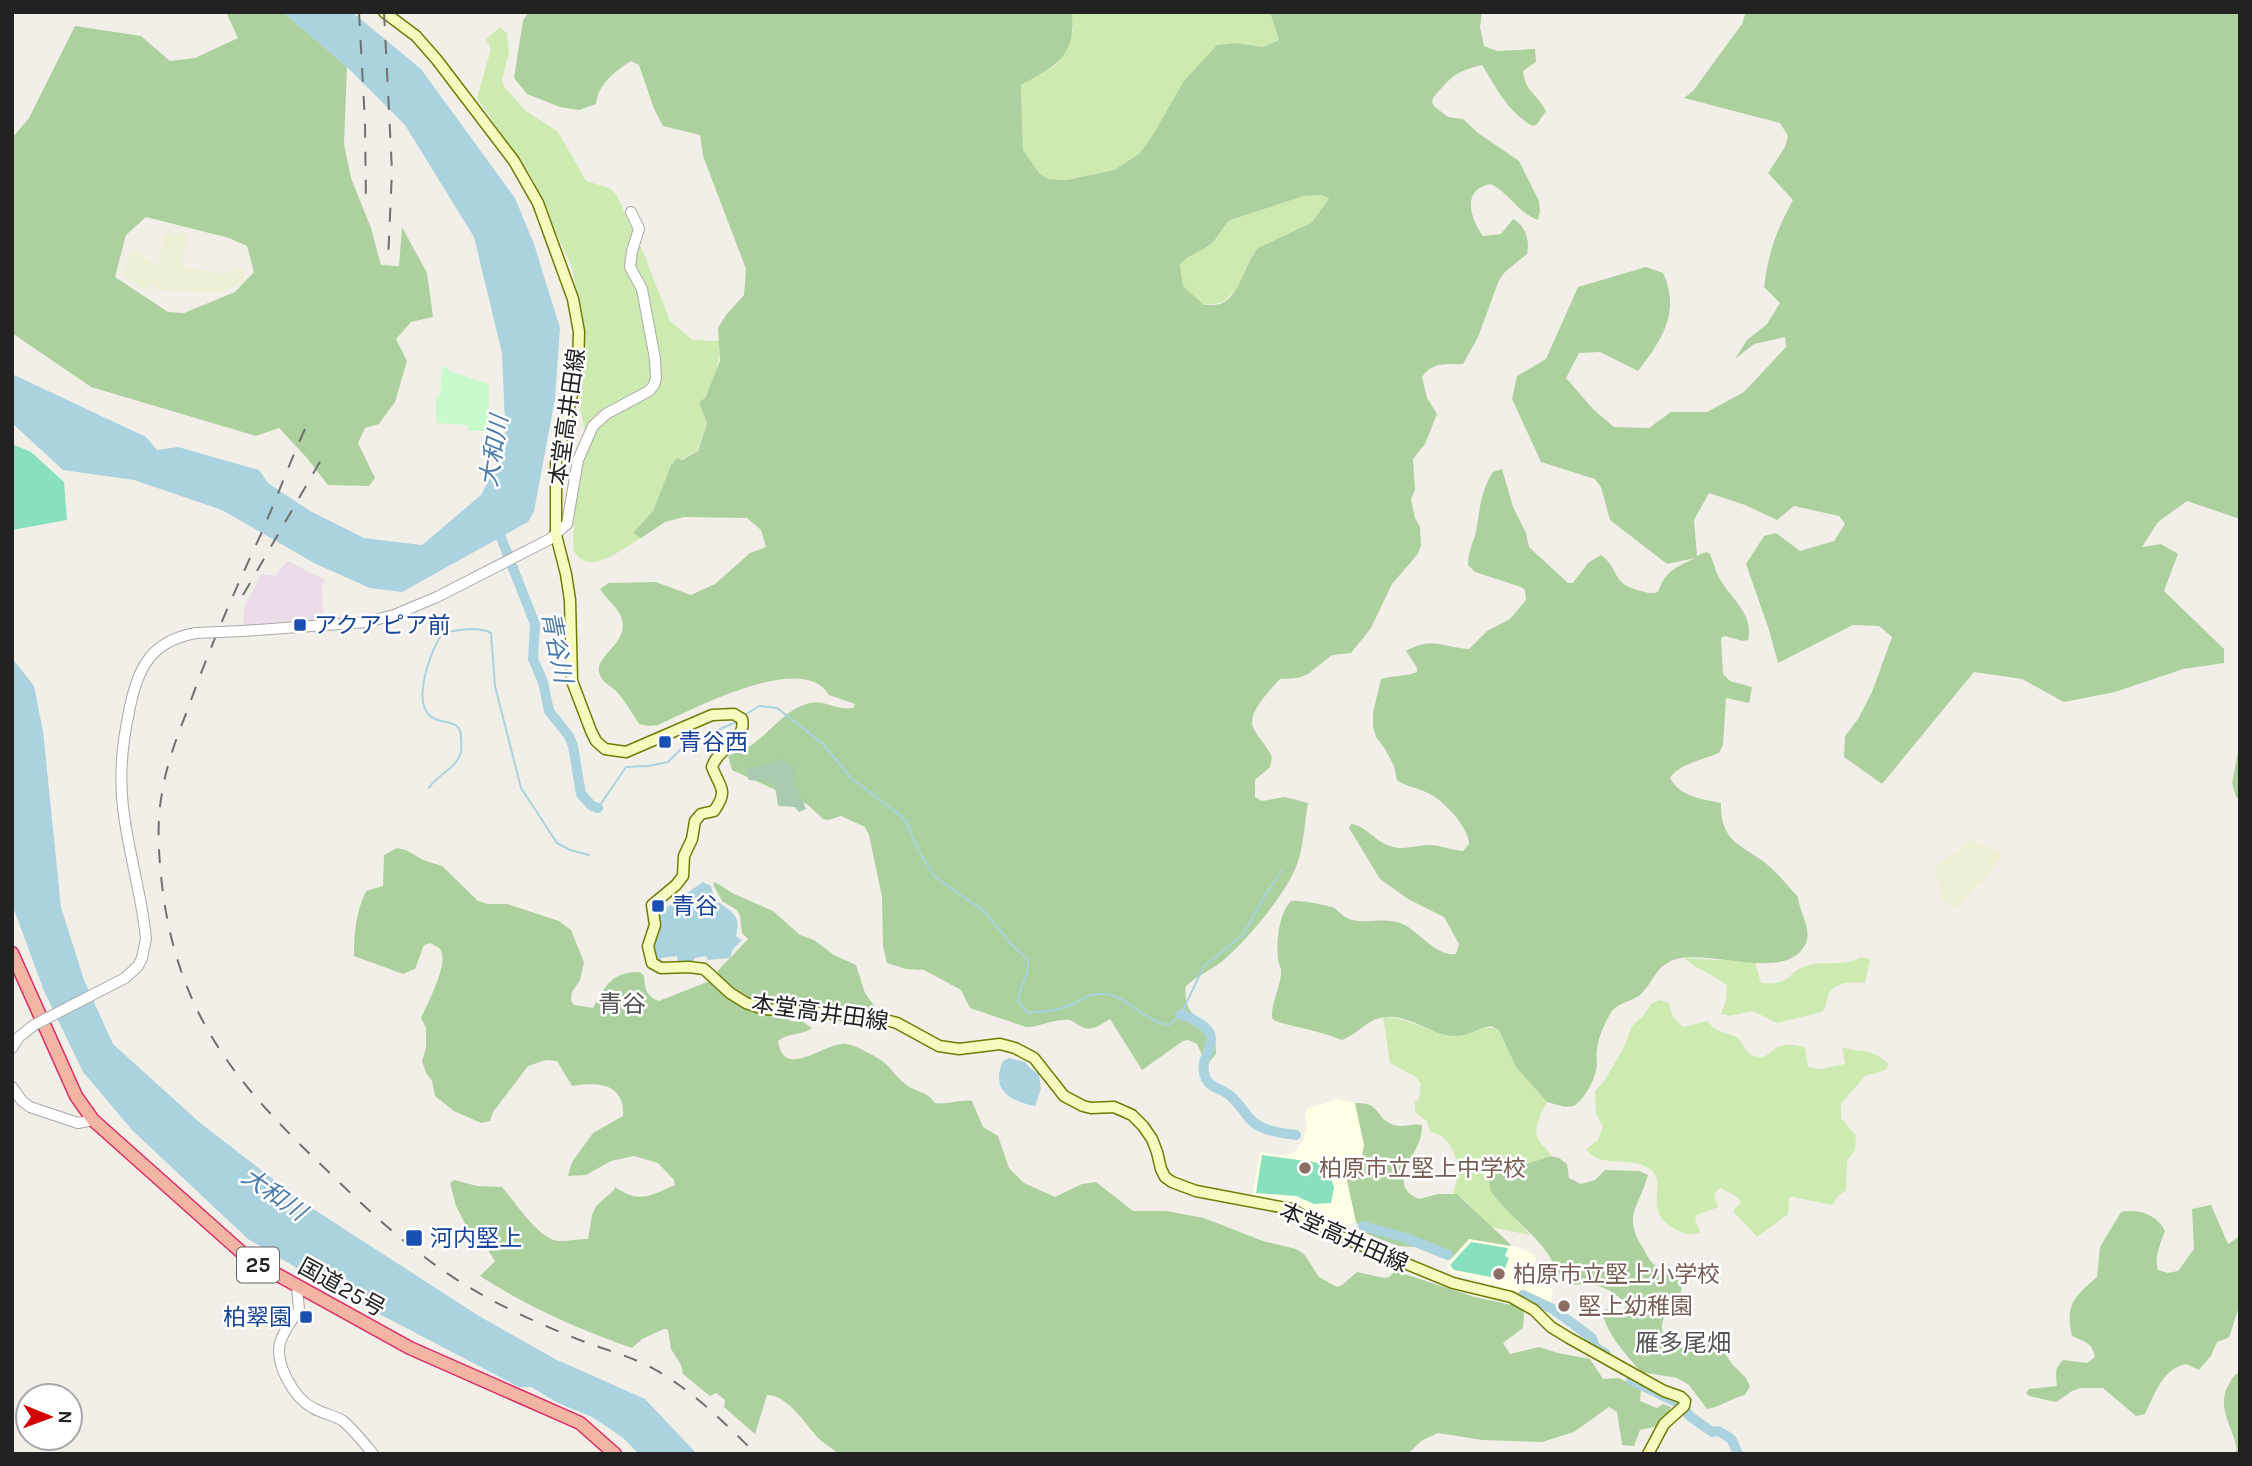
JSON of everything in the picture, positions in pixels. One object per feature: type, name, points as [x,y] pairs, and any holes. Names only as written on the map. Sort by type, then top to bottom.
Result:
[{"type":"highway","name":"国道25号","points":[[12,953],[76,1096],[93,1120],[250,1259],[410,1348],[580,1423],[615,1454]]},
{"type":"main road","name":"本堂高井田線","points":[[384,12],[416,36],[438,60],[514,161],[538,203],[573,299],[579,332],[578,369],[556,463],[553,537],[566,574],[570,600],[572,681],[596,741],[605,749],[626,752],[712,715],[734,714],[742,719],[742,733],[719,754],[712,767],[722,786],[723,794],[719,804],[714,811],[701,814],[695,821],[692,839],[684,856],[683,876],[652,905],[655,925],[648,946],[649,956],[656,967],[704,969],[730,993],[746,1003],[764,1009],[870,1016],[897,1023],[939,1046],[959,1049],[1000,1044],[1015,1048],[1034,1058],[1064,1096],[1091,1108],[1114,1107],[1132,1115],[1152,1139],[1164,1177],[1172,1182],[1196,1191],[1291,1209],[1339,1236],[1441,1279],[1511,1297],[1534,1310],[1551,1327],[1569,1338],[1664,1391],[1681,1397],[1685,1401],[1682,1409],[1664,1424],[1648,1454]]},
{"type":"street","points":[[12,1048],[19,1037],[34,1025],[125,978],[138,966],[142,958],[146,939],[123,807],[123,743],[131,700],[144,665],[159,647],[180,636],[196,633],[366,622],[394,615],[437,597],[553,537],[567,524],[578,460],[593,426],[606,414],[649,391],[656,378],[642,289],[631,267],[632,251],[639,229],[631,212]]},
{"type":"street","points":[[12,1087],[30,1107],[78,1123],[93,1120]]},
{"type":"street","points":[[297,1286],[299,1310],[280,1343],[279,1357],[289,1381],[307,1404],[343,1422],[373,1454]]},
{"type":"shaded area","points":[[163,233],[188,233],[182,266],[224,274],[243,268],[244,282],[218,293],[155,290],[155,283],[145,291],[123,275],[132,249],[159,266]]},
{"type":"shaded area","points":[[288,561],[325,580],[322,586],[323,623],[243,627],[244,608],[261,574],[275,576]]},
{"type":"shaded area","points":[[781,759],[794,766],[793,786],[806,809],[799,812],[795,807],[778,806],[775,786],[765,781],[749,780],[746,774],[749,767],[774,763]]},
{"type":"shaded area","points":[[1972,840],[2001,852],[2002,855],[1982,883],[1972,890],[1958,909],[1941,899],[1935,867]]},
{"type":"shaded area","name":"柏原市立堅上中学校","points":[[1337,1099],[1355,1103],[1364,1145],[1361,1161],[1346,1176],[1356,1222],[1343,1227],[1320,1222],[1252,1198],[1260,1152],[1283,1156],[1296,1151],[1307,1128],[1307,1109]]},
{"type":"shaded area","name":"柏原市立堅上小学校","points":[[1469,1239],[1519,1248],[1533,1254],[1535,1264],[1544,1275],[1541,1282],[1553,1290],[1551,1306],[1523,1294],[1451,1272],[1446,1265]]},
{"type":"green space","points":[[226,12],[283,12],[347,67],[344,144],[351,178],[371,228],[381,265],[399,266],[402,227],[427,273],[433,317],[411,322],[396,339],[407,361],[395,402],[379,424],[365,428],[358,443],[375,478],[369,486],[328,485],[279,428],[256,436],[91,387],[12,333],[12,138],[29,118],[75,26],[141,36],[170,61],[195,58],[238,38]],"holes":[[[146,217],[229,238],[247,246],[254,272],[235,292],[184,313],[168,312],[115,277],[126,235]]]},
{"type":"green space","points":[[529,12],[1072,12],[1071,40],[1067,50],[1054,65],[1021,85],[1023,150],[1040,174],[1048,179],[1067,180],[1114,170],[1139,154],[1184,81],[1217,45],[1236,43],[1263,47],[1279,40],[1270,12],[1482,12],[1480,27],[1484,46],[1497,51],[1535,49],[1536,62],[1523,71],[1524,78],[1546,111],[1533,126],[1510,107],[1482,65],[1454,76],[1433,98],[1435,107],[1448,117],[1463,119],[1478,133],[1519,161],[1539,201],[1538,220],[1525,213],[1491,184],[1475,192],[1471,205],[1472,213],[1483,236],[1501,234],[1513,219],[1524,230],[1528,249],[1527,254],[1499,280],[1478,337],[1463,364],[1435,366],[1422,377],[1427,398],[1437,414],[1425,444],[1413,459],[1415,490],[1411,499],[1420,527],[1421,546],[1417,555],[1392,584],[1371,628],[1351,653],[1332,655],[1308,674],[1298,678],[1280,679],[1260,702],[1253,715],[1253,727],[1272,757],[1270,767],[1255,780],[1255,797],[1262,801],[1285,797],[1308,803],[1299,859],[1284,890],[1235,949],[1186,986],[1189,1008],[1206,1025],[1215,1041],[1216,1054],[1210,1061],[1205,1061],[1197,1044],[1188,1040],[1142,1070],[1110,1019],[1091,1028],[1084,1028],[1067,1020],[1026,1027],[970,1008],[961,990],[924,970],[906,969],[887,963],[883,946],[882,897],[865,827],[841,816],[823,819],[808,805],[732,770],[728,756],[753,744],[786,715],[801,706],[815,702],[853,708],[855,704],[829,695],[816,683],[796,679],[772,681],[720,697],[658,725],[648,726],[639,724],[617,692],[601,678],[599,666],[621,636],[623,628],[619,612],[600,589],[609,583],[656,582],[691,595],[715,584],[750,553],[766,547],[761,530],[747,518],[684,517],[665,522],[641,538],[633,533],[653,511],[671,465],[677,458],[682,460],[698,451],[707,423],[699,403],[706,396],[720,361],[718,328],[744,295],[746,269],[703,156],[700,135],[663,126],[654,109],[639,65],[631,61],[613,74],[600,90],[596,104],[579,110],[560,107],[527,94],[514,78],[523,20]],"holes":[[[1322,195],[1329,199],[1311,223],[1258,248],[1228,300],[1221,304],[1204,305],[1183,286],[1180,265],[1211,244],[1230,220],[1304,196]]]},
{"type":"green space","points":[[1072,12],[1270,12],[1279,40],[1263,47],[1236,43],[1139,154],[1114,170],[1067,180],[1048,179],[1040,174],[1023,150],[1021,85],[1056,65],[1073,31]]},
{"type":"green space","points":[[1746,12],[2240,12],[2240,519],[2187,501],[2158,522],[2142,547],[2161,544],[2178,554],[2164,591],[2224,649],[2224,663],[2183,669],[2115,692],[2064,702],[2022,679],[1974,672],[1882,784],[1844,757],[1845,736],[1858,719],[1872,692],[1892,637],[1879,626],[1853,625],[1778,663],[1746,564],[1764,536],[1776,533],[1800,551],[1834,541],[1845,524],[1839,516],[1794,506],[1777,520],[1745,505],[1709,493],[1694,520],[1697,556],[1706,552],[1710,554],[1718,576],[1740,606],[1748,622],[1749,631],[1748,640],[1725,636],[1721,638],[1723,674],[1730,681],[1752,687],[1749,703],[1726,698],[1723,745],[1719,753],[1686,765],[1670,778],[1686,793],[1721,803],[1721,815],[1727,833],[1738,845],[1768,865],[1798,897],[1806,926],[1806,943],[1796,955],[1781,962],[1742,962],[1701,957],[1683,958],[1664,965],[1641,994],[1610,1014],[1599,1040],[1594,1076],[1586,1093],[1574,1106],[1565,1107],[1547,1102],[1516,1067],[1499,1030],[1491,1026],[1454,1036],[1436,1032],[1408,1020],[1390,1017],[1375,1020],[1342,1040],[1275,1021],[1272,1012],[1281,975],[1277,952],[1278,936],[1281,920],[1291,901],[1334,908],[1352,920],[1399,922],[1442,952],[1456,954],[1459,944],[1444,917],[1408,899],[1380,879],[1349,828],[1351,824],[1357,825],[1384,844],[1395,847],[1433,845],[1463,851],[1469,844],[1460,822],[1441,802],[1428,793],[1397,780],[1394,766],[1376,737],[1373,713],[1381,679],[1417,672],[1406,651],[1430,643],[1469,649],[1487,631],[1510,619],[1526,600],[1525,590],[1521,587],[1475,572],[1468,565],[1483,494],[1493,472],[1502,469],[1529,547],[1568,583],[1573,583],[1588,563],[1601,555],[1624,585],[1643,592],[1656,593],[1672,570],[1695,558],[1667,564],[1610,520],[1601,487],[1595,479],[1541,462],[1512,399],[1517,376],[1546,359],[1578,287],[1646,267],[1663,273],[1670,300],[1666,325],[1655,348],[1638,371],[1600,352],[1579,353],[1566,378],[1593,409],[1614,427],[1649,428],[1671,412],[1707,412],[1744,392],[1786,347],[1785,337],[1754,344],[1735,359],[1747,340],[1767,324],[1780,303],[1764,287],[1774,242],[1793,200],[1768,173],[1785,147],[1788,136],[1780,123],[1684,98],[1693,91],[1742,24]]},
{"type":"green space","points":[[500,27],[507,33],[509,52],[502,80],[505,88],[525,110],[558,132],[586,181],[609,188],[616,194],[644,254],[670,321],[693,340],[719,341],[716,374],[705,397],[699,403],[707,423],[697,451],[671,465],[653,511],[634,532],[641,538],[596,562],[579,558],[573,549],[575,487],[588,445],[580,409],[585,332],[572,268],[531,176],[477,98],[491,49],[486,39]]},
{"type":"green space","points":[[1322,195],[1329,199],[1311,223],[1258,248],[1252,255],[1237,289],[1222,303],[1203,305],[1183,286],[1180,265],[1211,244],[1230,220],[1304,196]]},
{"type":"green space","points":[[442,367],[489,384],[489,431],[468,431],[467,425],[436,423],[436,398],[440,396]]},
{"type":"green space","points":[[12,444],[31,452],[64,482],[67,520],[12,530]]},
{"type":"green space","points":[[2240,742],[2240,798],[2236,797],[2232,783]]},
{"type":"green space","points":[[397,848],[442,866],[478,901],[507,904],[559,921],[571,930],[584,962],[571,1001],[574,1005],[593,1008],[610,981],[622,974],[640,972],[644,976],[649,994],[659,1001],[707,982],[748,939],[742,933],[737,910],[722,901],[713,884],[715,882],[734,894],[773,911],[800,935],[814,940],[834,955],[856,965],[865,993],[878,1011],[876,1015],[788,1007],[790,1021],[803,1022],[812,1028],[778,1041],[782,1053],[788,1058],[807,1057],[846,1044],[881,1060],[904,1083],[935,1103],[972,1101],[983,1127],[998,1136],[1009,1168],[1024,1183],[1055,1197],[1082,1184],[1096,1182],[1133,1211],[1166,1211],[1204,1218],[1263,1241],[1296,1249],[1304,1254],[1319,1277],[1337,1287],[1357,1272],[1384,1278],[1395,1271],[1475,1297],[1521,1307],[1524,1312],[1523,1328],[1503,1343],[1510,1354],[1539,1347],[1590,1359],[1603,1379],[1619,1378],[1641,1390],[1640,1401],[1657,1408],[1663,1404],[1671,1407],[1663,1425],[1640,1430],[1634,1446],[1622,1445],[1617,1412],[1609,1407],[1574,1432],[1542,1442],[1482,1440],[1438,1433],[1421,1441],[1408,1454],[838,1454],[819,1439],[789,1405],[775,1396],[767,1395],[755,1434],[724,1407],[725,1400],[716,1393],[710,1396],[683,1374],[671,1349],[668,1330],[664,1329],[642,1339],[632,1348],[516,1298],[480,1276],[495,1261],[486,1247],[479,1251],[456,1206],[450,1183],[454,1180],[477,1186],[502,1187],[536,1228],[551,1239],[559,1241],[588,1239],[596,1206],[615,1187],[638,1197],[651,1195],[675,1185],[674,1180],[658,1163],[634,1156],[611,1161],[586,1175],[568,1176],[572,1162],[593,1133],[623,1116],[622,1105],[619,1097],[608,1087],[591,1084],[572,1086],[557,1061],[546,1060],[528,1066],[493,1112],[490,1121],[481,1123],[454,1111],[435,1096],[432,1081],[422,1061],[426,1048],[426,1028],[421,1018],[440,973],[440,949],[430,943],[424,945],[415,969],[403,974],[354,956],[356,923],[366,891],[383,886],[384,855]]},
{"type":"green space","points":[[1861,957],[1870,959],[1865,983],[1839,985],[1831,991],[1822,1012],[1777,1023],[1753,1011],[1730,1016],[1721,1014],[1727,986],[1684,958],[1755,962],[1761,983],[1778,983],[1806,966],[1848,962]]},
{"type":"green space","points":[[1659,1000],[1669,1003],[1673,1017],[1683,1027],[1707,1021],[1739,1039],[1754,1056],[1765,1056],[1781,1046],[1796,1045],[1805,1048],[1808,1067],[1821,1069],[1845,1064],[1842,1047],[1872,1053],[1889,1065],[1886,1070],[1865,1076],[1841,1104],[1841,1118],[1856,1136],[1855,1150],[1847,1161],[1846,1190],[1832,1205],[1789,1198],[1788,1214],[1757,1237],[1733,1211],[1741,1202],[1736,1196],[1720,1188],[1714,1194],[1718,1207],[1697,1215],[1695,1219],[1700,1232],[1687,1234],[1667,1224],[1660,1216],[1657,1208],[1656,1177],[1652,1171],[1636,1163],[1599,1159],[1586,1149],[1598,1140],[1603,1127],[1596,1113],[1595,1091],[1605,1080],[1625,1045],[1632,1026],[1651,1004]]},
{"type":"green space","points":[[1383,1017],[1402,1020],[1452,1036],[1487,1028],[1499,1030],[1516,1067],[1547,1102],[1536,1132],[1551,1156],[1493,1175],[1492,1193],[1530,1235],[1492,1227],[1461,1197],[1453,1193],[1457,1166],[1452,1148],[1440,1135],[1431,1132],[1426,1120],[1415,1112],[1421,1084],[1416,1077],[1390,1063]]},
{"type":"green space","points":[[1355,1103],[1370,1105],[1394,1125],[1422,1125],[1420,1140],[1405,1173],[1405,1187],[1410,1194],[1419,1199],[1438,1194],[1457,1194],[1511,1246],[1469,1239],[1452,1258],[1416,1247],[1398,1246],[1367,1234],[1356,1222],[1346,1176],[1361,1161],[1364,1145]]},
{"type":"green space","points":[[1262,1155],[1327,1164],[1334,1188],[1331,1203],[1314,1204],[1296,1196],[1256,1193]]},
{"type":"green space","points":[[1551,1156],[1567,1164],[1569,1178],[1581,1184],[1595,1180],[1605,1170],[1639,1171],[1648,1175],[1634,1212],[1634,1228],[1647,1256],[1656,1266],[1674,1276],[1682,1286],[1677,1301],[1664,1318],[1662,1325],[1665,1338],[1681,1348],[1698,1347],[1716,1340],[1732,1364],[1746,1378],[1750,1386],[1745,1395],[1707,1409],[1689,1385],[1677,1378],[1641,1372],[1613,1337],[1602,1312],[1607,1309],[1625,1312],[1623,1302],[1609,1290],[1597,1285],[1573,1285],[1567,1281],[1560,1275],[1542,1246],[1492,1192],[1489,1179],[1492,1175]]},
{"type":"green space","points":[[2211,1205],[2228,1244],[2240,1236],[2240,1303],[2230,1335],[2217,1342],[2211,1356],[2199,1370],[2186,1364],[2171,1371],[2160,1383],[2145,1414],[2136,1416],[2103,1388],[2081,1388],[2056,1402],[2029,1396],[2026,1393],[2029,1389],[2057,1386],[2057,1369],[2063,1360],[2087,1363],[2095,1357],[2090,1345],[2072,1336],[2071,1309],[2077,1296],[2097,1277],[2100,1247],[2121,1212],[2147,1214],[2162,1225],[2165,1231],[2158,1250],[2157,1265],[2158,1270],[2168,1273],[2178,1271],[2194,1249],[2192,1209]]},
{"type":"green space","points":[[1471,1242],[1508,1248],[1505,1256],[1509,1258],[1501,1279],[1454,1270],[1450,1265]]},
{"type":"green space","points":[[2240,1372],[2240,1454],[2234,1454],[2237,1450],[2224,1401],[2230,1382]]},
{"type":"water","points":[[283,12],[352,12],[421,69],[515,198],[534,244],[560,328],[555,399],[534,511],[528,522],[402,592],[370,588],[316,564],[222,510],[134,480],[63,470],[12,423],[12,374],[146,437],[157,450],[178,447],[259,470],[268,483],[310,511],[364,538],[422,545],[481,495],[506,447],[502,353],[474,237],[405,125],[347,67]]},
{"type":"water","name":"大和川","points":[[12,658],[34,686],[43,731],[61,907],[84,980],[113,1044],[199,1122],[304,1203],[479,1316],[555,1359],[645,1399],[697,1454],[639,1454],[622,1437],[592,1417],[558,1403],[531,1387],[519,1387],[339,1293],[248,1239],[133,1131],[83,1072],[44,991],[12,904]]},
{"type":"water","points":[[703,882],[711,886],[714,898],[736,917],[736,936],[742,940],[733,949],[730,958],[708,960],[706,956],[695,958],[692,963],[678,963],[677,956],[661,958],[661,965],[651,956],[657,914]]},
{"type":"water","points":[[1009,1058],[1025,1062],[1039,1074],[1041,1089],[1035,1106],[1010,1097],[1001,1087],[1000,1071],[1003,1061]]},
{"type":"waterway","name":"青谷川","points":[[496,525],[535,624],[533,659],[543,682],[549,711],[569,736],[573,746],[581,794],[592,806],[598,808]]},
{"type":"waterway","points":[[429,788],[455,763],[461,752],[461,736],[457,726],[433,718],[425,707],[423,686],[429,661],[443,633],[467,629],[486,631],[491,633],[495,686],[521,788],[557,843],[589,855]]},
{"type":"waterway","points":[[745,715],[759,706],[777,708],[823,744],[851,778],[906,821],[917,848],[934,876],[985,912],[1028,960],[1018,1001],[1027,1012],[1058,1009],[1089,996],[1106,994],[1122,1000],[1160,1023],[1169,1025],[1181,1014],[1204,966],[1243,935],[1282,870]]},
{"type":"waterway","points":[[598,808],[626,767],[668,762],[689,741],[710,736],[739,721]]},
{"type":"waterway","name":"青谷川","points":[[1181,1014],[1198,1022],[1208,1030],[1211,1037],[1204,1069],[1208,1082],[1231,1096],[1250,1119],[1260,1126],[1271,1131],[1296,1135]]},
{"type":"waterway","name":"青谷川","points":[[1363,1226],[1406,1238],[1448,1255]]},
{"type":"waterway","name":"青谷川","points":[[1523,1295],[1553,1309],[1592,1338],[1595,1347],[1606,1354]]},
{"type":"waterway","name":"青谷川","points":[[1631,1380],[1678,1403],[1691,1417],[1712,1432],[1718,1431],[1727,1436],[1732,1440],[1738,1454]]},
{"type":"railway","points":[[359,12],[366,204]]},
{"type":"railway","points":[[384,12],[392,171],[388,261]]},
{"type":"railway","points":[[305,429],[213,644],[164,781],[160,805],[159,856],[172,940],[185,981],[202,1019],[246,1086],[304,1148],[399,1237],[449,1275],[505,1307],[557,1331],[656,1370],[702,1403],[756,1454]]},
{"type":"railway","points":[[243,595],[325,453]]},
{"type":"place","name":"アクアピア前","points":[[300,625]]},
{"type":"place","name":"青谷西","points":[[665,742]]},
{"type":"place","name":"青谷","points":[[658,906]]},
{"type":"place","name":"柏原市立堅上中学校","points":[[1305,1168]]},
{"type":"place","name":"河内堅上","points":[[414,1238]]},
{"type":"place","name":"柏原市立堅上小学校","points":[[1499,1274]]},
{"type":"place","name":"堅上幼稚園","points":[[1564,1306]]},
{"type":"place","name":"柏翠園","points":[[306,1317]]},
{"type":"district","name":"青谷","points":[[622,1004]]},
{"type":"district","name":"雁多尾畑","points":[[1683,1343]]}]
